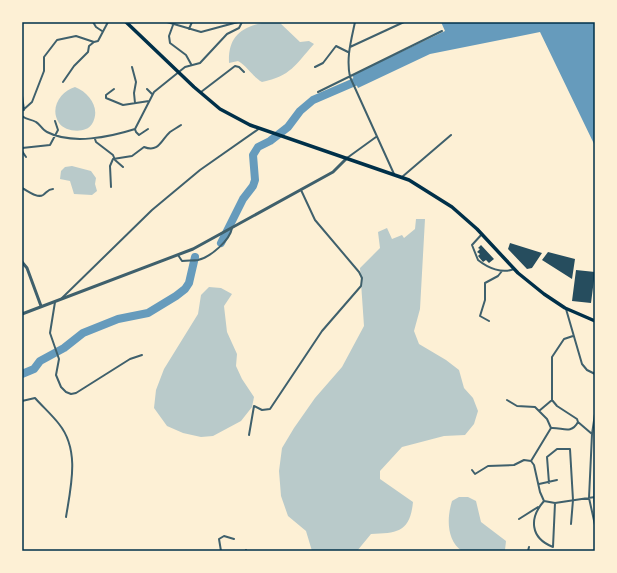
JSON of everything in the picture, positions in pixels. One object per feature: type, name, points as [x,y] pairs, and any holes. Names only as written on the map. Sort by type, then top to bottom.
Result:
[{"type":"highway","points":[[126,22],[200,93],[230,115],[260,128],[402,177],[447,204],[482,234],[515,269],[544,294],[565,308],[595,321]]},
{"type":"street","points":[[93,22],[96,27],[102,31]]},
{"type":"street","points":[[63,82],[74,66],[88,52],[89,46],[100,40],[102,31],[108,22]]},
{"type":"street","points":[[167,22],[173,25],[206,32],[238,22]]},
{"type":"street","points":[[189,29],[192,22]]},
{"type":"street","points":[[22,116],[27,120],[37,122],[45,131],[55,135],[95,139],[108,137],[135,129],[152,94],[190,64],[200,62],[227,34],[239,28],[242,22]]},
{"type":"street","points":[[355,22],[348,52],[347,65],[350,76],[376,137],[394,174]]},
{"type":"street","points":[[350,47],[404,22]]},
{"type":"street","points":[[173,25],[169,36],[170,43],[186,56],[190,64]]},
{"type":"street","points":[[318,92],[442,30]]},
{"type":"street","points":[[23,111],[32,102],[42,78],[44,56],[57,40],[76,36],[94,42]]},
{"type":"street","points":[[315,67],[323,63],[336,46],[348,52]]},
{"type":"street","points":[[200,93],[234,66],[239,66],[244,72]]},
{"type":"street","points":[[132,67],[136,82],[134,93],[135,103]]},
{"type":"street","points":[[114,89],[106,95],[106,98],[123,104],[149,101]]},
{"type":"street","points":[[147,89],[152,94]]},
{"type":"street","points":[[22,96],[23,111]]},
{"type":"street","points":[[22,148],[50,145],[58,130],[55,121]]},
{"type":"street","points":[[114,158],[132,156],[144,147],[154,149],[158,147],[170,133],[181,125]]},
{"type":"street","points":[[62,299],[152,210],[200,170],[260,128]]},
{"type":"street","points":[[135,129],[140,135],[148,129]]},
{"type":"street","points":[[402,177],[451,135]]},
{"type":"street","points":[[22,314],[178,255],[216,237],[333,172],[347,158],[376,137]]},
{"type":"street","points":[[95,139],[96,142],[113,155],[123,167]]},
{"type":"street","points":[[22,151],[26,157]]},
{"type":"street","points":[[111,187],[110,166],[114,158]]},
{"type":"street","points":[[22,188],[38,196],[42,196],[50,189],[53,189]]},
{"type":"street","points":[[249,435],[254,406],[262,410],[270,408],[322,331],[361,286],[362,278],[359,272],[316,220],[301,190]]},
{"type":"street","points":[[178,255],[182,261],[198,260],[211,253],[231,235],[232,228]]},
{"type":"street","points":[[482,234],[472,245],[475,256],[480,262],[502,271],[508,272],[515,269]]},
{"type":"street","points":[[22,262],[27,268],[41,306]]},
{"type":"street","points":[[489,321],[480,316],[485,300],[485,283],[498,276],[502,271]]},
{"type":"street","points":[[55,301],[50,333],[59,359],[56,376],[61,387],[71,394],[76,393],[130,359],[142,355]]},
{"type":"street","points":[[565,308],[582,364],[587,370],[595,374]]},
{"type":"street","points":[[573,336],[564,339],[552,357],[552,400],[557,406],[577,419],[578,422],[592,434]]},
{"type":"street","points":[[22,401],[35,398],[59,424],[68,438],[73,476],[66,517]]},
{"type":"street","points":[[507,400],[517,406],[535,407],[547,419],[551,428]]},
{"type":"street","points":[[539,411],[552,400]]},
{"type":"street","points":[[595,414],[592,434],[590,497],[595,524]]},
{"type":"street","points":[[551,428],[568,431],[576,426],[578,422]]},
{"type":"street","points":[[531,461],[551,428]]},
{"type":"street","points":[[549,483],[548,456],[557,449],[570,449],[573,500],[571,524]]},
{"type":"street","points":[[472,470],[475,474],[488,466],[514,465],[524,460],[531,461],[534,465],[538,484],[544,501]]},
{"type":"street","points":[[538,484],[549,483],[557,480]]},
{"type":"street","points":[[544,501],[555,503],[595,497]]},
{"type":"street","points":[[519,520],[544,501]]},
{"type":"street","points":[[552,551],[555,503]]},
{"type":"street","points":[[538,507],[533,519],[534,526],[543,543],[553,547]]},
{"type":"street","points":[[221,551],[219,539],[224,536],[234,540]]},
{"type":"street","points":[[528,551],[529,547]]},
{"type":"shaded area","points":[[266,22],[279,22],[300,42],[309,41],[314,44],[292,69],[272,80],[262,82],[238,61],[229,63],[229,54],[233,40],[237,35],[249,27]]},
{"type":"shaded area","points":[[75,87],[89,97],[95,107],[92,124],[85,129],[76,131],[62,126],[56,117],[55,112],[61,96],[65,92]]},
{"type":"shaded area","points":[[72,166],[91,171],[96,178],[95,184],[97,191],[92,195],[74,194],[70,181],[60,179],[61,171],[65,167]]},
{"type":"shaded area","points":[[416,219],[425,219],[420,309],[414,331],[419,344],[446,360],[459,370],[464,388],[473,398],[478,411],[474,424],[465,435],[444,436],[402,447],[380,471],[380,479],[413,502],[409,520],[401,529],[389,533],[371,534],[357,551],[312,551],[306,531],[288,516],[281,496],[279,471],[282,448],[315,398],[342,367],[364,326],[360,268],[380,248],[378,232],[387,228],[392,239],[402,235],[404,238],[415,229]]},
{"type":"shaded area","points":[[209,287],[221,288],[232,294],[224,306],[227,332],[237,354],[236,366],[242,379],[254,397],[252,407],[241,421],[213,436],[201,437],[183,433],[167,426],[154,408],[156,390],[164,369],[198,314],[201,295]]},
{"type":"shaded area","points":[[459,497],[468,497],[476,501],[481,522],[506,541],[505,550],[462,551],[457,546],[450,535],[449,514],[452,501]]},
{"type":"water","points":[[441,22],[595,22],[595,146],[540,32],[430,54],[358,88],[352,75],[445,31]]},
{"type":"water","points":[[595,425],[595,511],[593,501]]},
{"type":"building","points":[[510,243],[542,253],[532,268],[527,269],[508,249]]},
{"type":"building","points":[[481,245],[494,259],[489,263],[486,260],[483,262],[478,256],[480,254],[477,252],[480,249],[478,248]]},
{"type":"building","points":[[548,252],[575,259],[572,279],[542,260]]},
{"type":"building","points":[[576,270],[595,272],[591,303],[572,301]]},
{"type":"waterway","points":[[221,243],[243,199],[253,186],[255,180],[253,155],[258,147],[270,141],[288,127],[300,111],[313,100],[364,78]]},
{"type":"waterway","points":[[22,374],[34,369],[40,361],[64,348],[83,333],[118,319],[148,313],[176,296],[185,289],[189,283],[195,257]]}]
